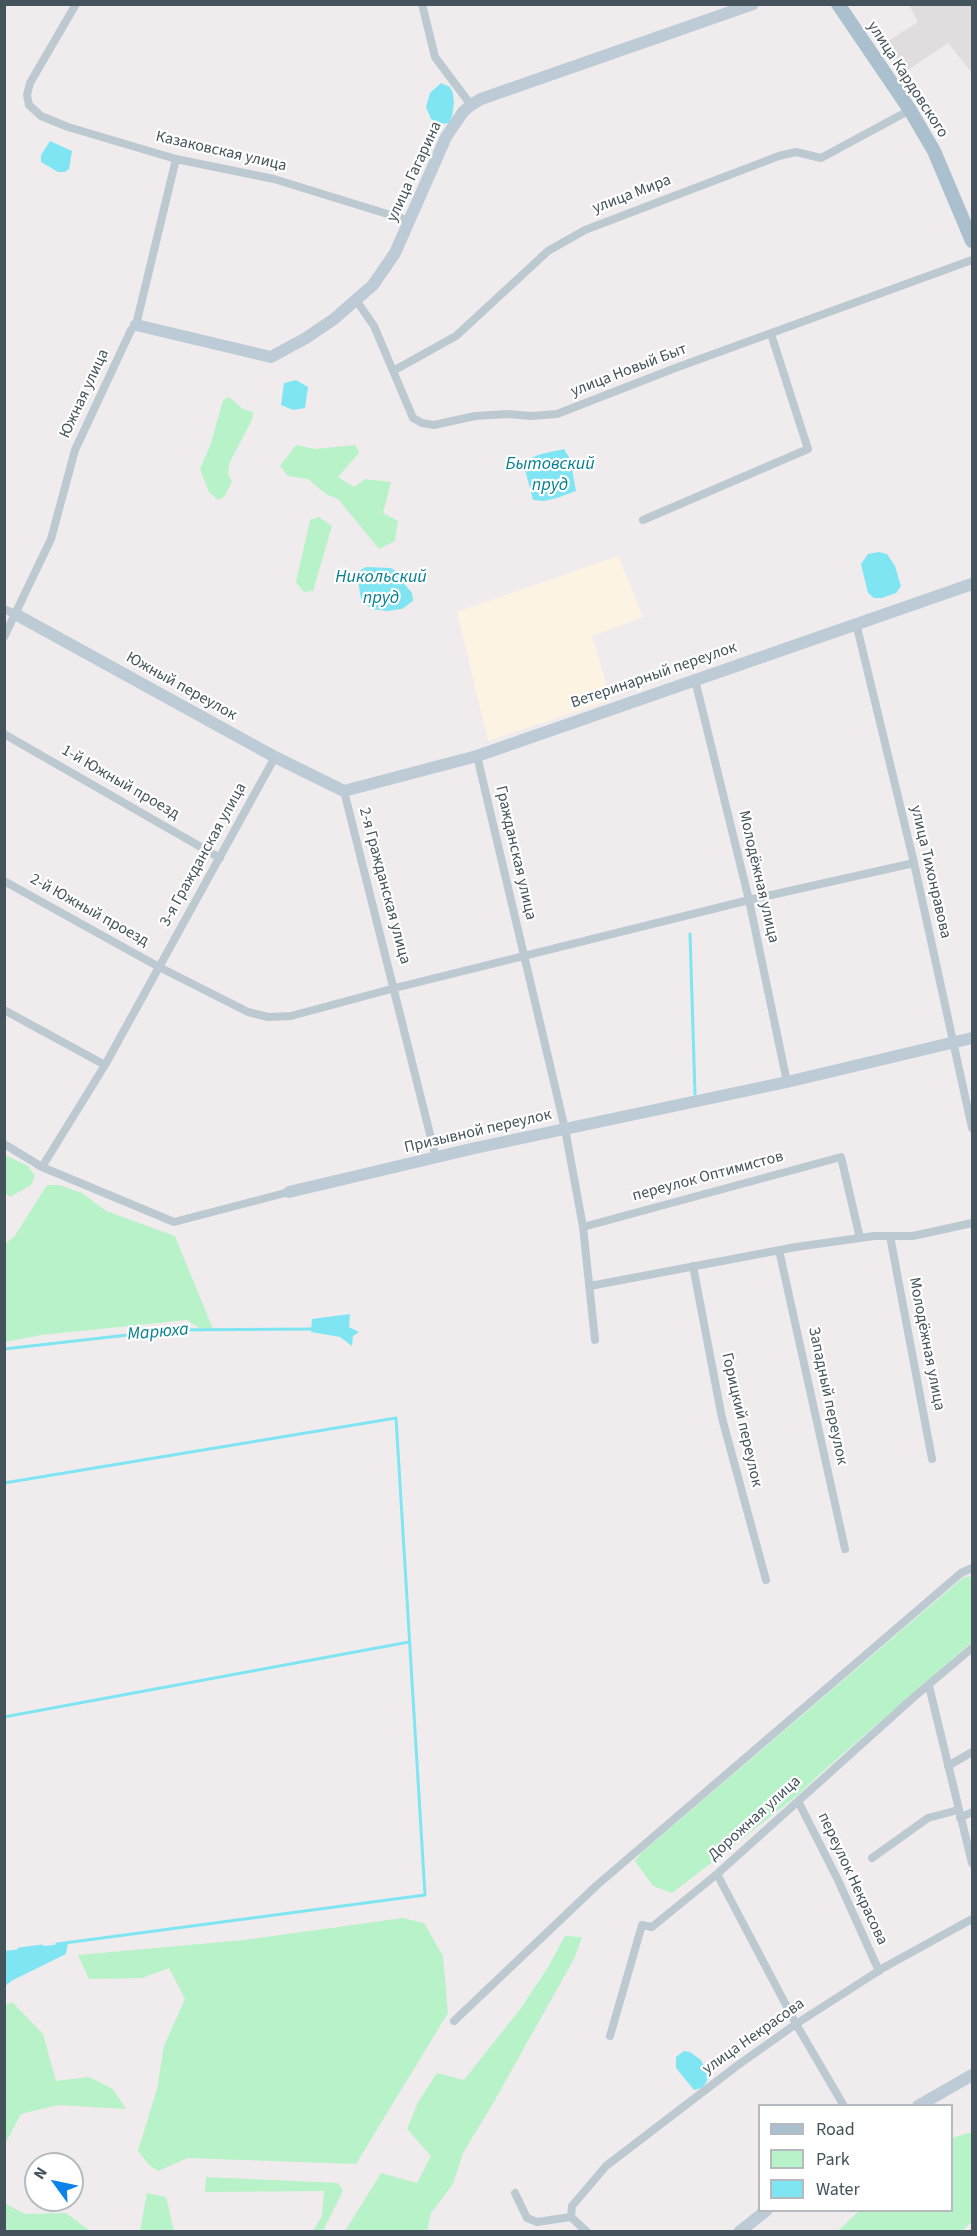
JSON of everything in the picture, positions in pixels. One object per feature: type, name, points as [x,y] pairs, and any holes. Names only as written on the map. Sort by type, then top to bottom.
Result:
[{"type":"main road","name":"улица Кардовского","points":[[838,4],[910,110],[934,151],[972,241]]},
{"type":"street","name":"Казаковская улица","points":[[76,4],[30,83],[27,95],[29,105],[41,116],[68,127],[176,159],[274,179],[410,221]]},
{"type":"street","points":[[422,4],[435,57],[471,105]]},
{"type":"street","name":"улица Гагарина","points":[[136,325],[271,357],[306,338],[373,285],[394,253],[410,221],[446,137],[463,112],[471,105],[481,99],[753,4]]},
{"type":"street","name":"улица Мира","points":[[393,371],[456,336],[548,251],[585,230],[779,156],[796,152],[821,158],[910,110]]},
{"type":"street","name":"Южная улица","points":[[4,637],[17,615],[51,539],[75,450],[130,330],[136,325],[176,159]]},
{"type":"street","name":"улица Новый Быт","points":[[356,300],[374,326],[413,418],[422,423],[434,424],[508,414],[531,416],[556,414],[972,260]]},
{"type":"street","points":[[643,520],[808,449],[771,334]]},
{"type":"street","name":"Ветеринарный переулок","points":[[344,791],[477,756],[972,584]]},
{"type":"street","name":"Южный переулок","points":[[4,609],[275,757],[344,791]]},
{"type":"street","name":"улица Тихонравова","points":[[856,623],[914,863],[972,1128]]},
{"type":"street","name":"Молодёжная улица","points":[[695,680],[749,900],[787,1082]]},
{"type":"street","name":"1-й Южный проезд","points":[[4,734],[220,858]]},
{"type":"street","name":"Гражданская улица","points":[[477,756],[565,1129],[583,1227],[595,1340]]},
{"type":"street","name":"3-я Гражданская улица","points":[[42,1167],[105,1065],[275,757]]},
{"type":"street","name":"2-я Гражданская улица","points":[[344,791],[436,1158]]},
{"type":"street","points":[[395,988],[749,900],[914,863]]},
{"type":"street","name":"2-й Южный проезд","points":[[4,881],[159,967]]},
{"type":"street","name":"2-я Гражданская улица","points":[[159,967],[248,1012],[268,1017],[291,1016],[395,988]]},
{"type":"street","points":[[4,1010],[105,1065]]},
{"type":"street","name":"Призывной переулок","points":[[4,1144],[42,1167],[174,1222],[289,1192],[436,1158],[787,1082],[972,1038]]},
{"type":"street","name":"переулок Оптимистов","points":[[583,1227],[841,1156],[860,1238]]},
{"type":"street","points":[[590,1286],[779,1250],[860,1238],[913,1236],[972,1223]]},
{"type":"street","name":"Молодёжная улица","points":[[890,1236],[932,1459]]},
{"type":"street","name":"Западный переулок","points":[[779,1250],[845,1549]]},
{"type":"street","name":"Горицкий переулок","points":[[693,1266],[722,1419],[766,1580]]},
{"type":"street","points":[[454,2021],[596,1886],[961,1573],[972,1568]]},
{"type":"street","name":"Дорожная улица","points":[[610,2036],[642,1924],[652,1927],[717,1874],[972,1648]]},
{"type":"street","points":[[929,1686],[972,1863]]},
{"type":"street","points":[[948,1766],[972,1752]]},
{"type":"street","name":"переулок Некрасова","points":[[798,1801],[838,1880],[879,1971]]},
{"type":"street","points":[[872,1858],[928,1818],[972,1812]]},
{"type":"street","points":[[717,1874],[796,2024],[843,2104]]},
{"type":"street","name":"улица Некрасова","points":[[571,2217],[572,2206],[606,2166],[738,2065],[796,2024],[879,1971],[972,1919]]},
{"type":"street","points":[[921,2104],[972,2075]]},
{"type":"street","points":[[514,2193],[527,2218],[537,2222],[571,2217],[587,2232]]},
{"type":"street","points":[[739,2232],[766,2212]]},
{"type":"shaded area","points":[[909,5],[972,5],[972,73],[948,43],[902,74],[882,45],[918,22]]},
{"type":"shaded area","points":[[618,556],[643,617],[592,636],[611,700],[488,741],[457,612]]},
{"type":"green space","points":[[229,397],[243,409],[253,412],[252,420],[229,464],[228,475],[232,481],[225,496],[218,500],[209,492],[200,469],[211,443],[223,400]]},
{"type":"green space","points":[[296,445],[315,449],[355,445],[359,453],[338,477],[354,487],[365,479],[391,482],[383,513],[398,521],[395,541],[379,549],[338,499],[326,494],[308,479],[288,476],[280,466]]},
{"type":"green space","points":[[319,517],[332,526],[313,591],[304,592],[296,582],[310,520]]},
{"type":"green space","points":[[5,1155],[28,1166],[35,1176],[31,1185],[10,1197],[5,1193]]},
{"type":"green space","points":[[47,1185],[59,1185],[82,1193],[106,1211],[175,1236],[213,1329],[201,1329],[187,1320],[41,1335],[5,1342],[5,1244],[14,1237]]},
{"type":"green space","points":[[972,1576],[972,1642],[798,1795],[672,1893],[653,1886],[635,1861],[641,1853],[964,1577]]},
{"type":"green space","points":[[403,1918],[424,1923],[443,1956],[448,2013],[356,2164],[188,2158],[158,2171],[149,2165],[138,2151],[157,2089],[164,2046],[185,1999],[169,1968],[142,1978],[89,1979],[78,1955],[244,1940]]},
{"type":"green space","points":[[565,1936],[582,1937],[575,1957],[463,2153],[453,2184],[431,2213],[427,2231],[345,2231],[381,2173],[417,2183],[431,2156],[407,2129],[418,2102],[437,2073],[464,2080],[521,2008],[547,1969]]},
{"type":"green space","points":[[12,2002],[43,2034],[56,2081],[89,2077],[113,2089],[126,2109],[58,2105],[21,2114],[5,2144],[5,2006]]},
{"type":"green space","points":[[972,2132],[972,2222],[962,2231],[838,2231],[858,2212],[953,2212],[953,2138]]},
{"type":"green space","points":[[206,2177],[338,2183],[343,2191],[323,2231],[313,2231],[322,2216],[324,2191],[205,2192]]},
{"type":"green space","points":[[147,2193],[166,2197],[174,2231],[140,2231]]},
{"type":"green space","points":[[4,2203],[25,2214],[66,2213],[90,2231],[5,2231]]},
{"type":"water","points":[[441,83],[450,87],[454,103],[449,123],[441,124],[431,119],[426,107],[430,93]]},
{"type":"water","points":[[50,141],[72,151],[69,169],[65,172],[58,172],[41,162],[41,155]]},
{"type":"water","points":[[296,380],[308,387],[305,408],[293,410],[281,405],[284,383]]},
{"type":"water","name":"Бытовский пруд","points":[[564,449],[570,459],[576,491],[544,501],[533,500],[525,470],[528,459]]},
{"type":"water","points":[[879,552],[887,554],[895,566],[901,586],[896,593],[874,598],[868,593],[861,564],[868,554]]},
{"type":"water","name":"Никольский пруд","points":[[366,567],[391,568],[396,571],[412,593],[413,601],[402,609],[387,611],[371,609],[361,599],[358,580],[359,571]]},
{"type":"water","points":[[350,1314],[349,1327],[359,1332],[353,1336],[352,1346],[340,1337],[311,1332],[312,1319]]},
{"type":"water","points":[[68,1943],[66,1954],[5,1986],[5,1951]]},
{"type":"water","points":[[684,2051],[690,2052],[701,2060],[708,2075],[703,2087],[694,2090],[676,2068],[676,2057]]},
{"type":"waterway","points":[[690,934],[695,1094]]},
{"type":"waterway","name":"Марюха","points":[[4,1349],[172,1330],[312,1329]]},
{"type":"waterway","points":[[4,1483],[396,1418],[425,1895],[57,1944]]},
{"type":"waterway","points":[[4,1717],[409,1642]]},
{"type":"waterway","points":[[19,1949],[42,1946]]}]
